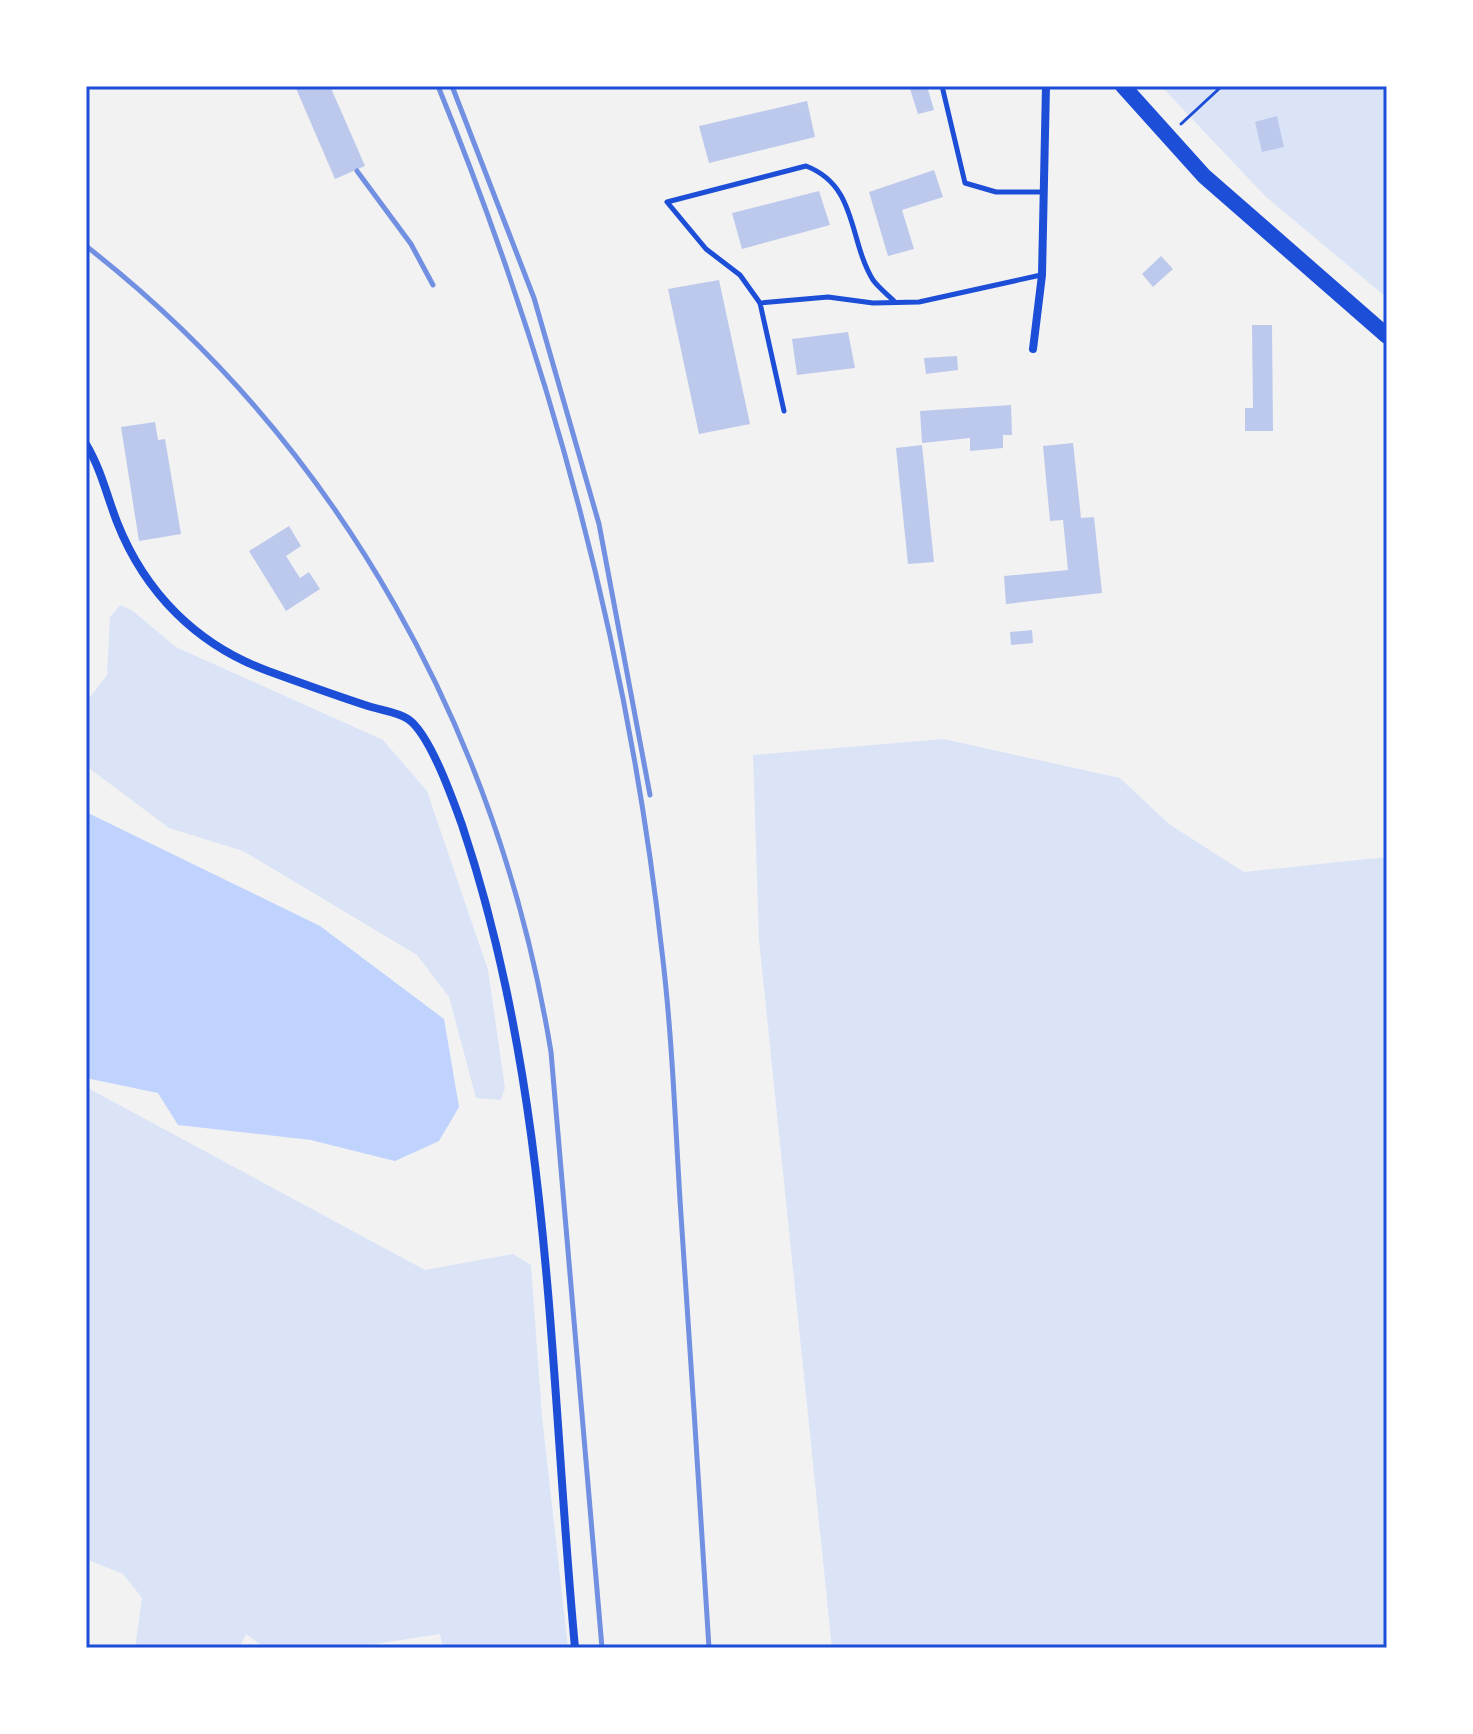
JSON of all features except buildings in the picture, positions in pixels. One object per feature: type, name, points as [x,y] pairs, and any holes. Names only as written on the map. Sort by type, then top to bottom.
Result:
[{"type":"main road","points":[[1123,86],[1204,176],[1387,336]]},
{"type":"street","points":[[1033,349],[1042,275],[1046,86]]},
{"type":"street","points":[[86,444],[102,475],[133,560],[163,601],[196,632],[239,660],[409,720],[444,773],[472,855],[504,969],[529,1100],[547,1256],[559,1478],[575,1648]]},
{"type":"lane","points":[[942,86],[965,183],[996,192],[1044,192]]},
{"type":"lane","points":[[784,411],[760,303],[740,275],[706,249],[667,202],[806,166],[825,173],[843,196],[874,280],[895,302]]},
{"type":"lane","points":[[760,303],[828,297],[919,302],[1042,275]]},
{"type":"path","points":[[1169,136],[1222,86]]},
{"type":"shaded area","points":[[1161,86],[1387,86],[1387,298],[1265,196]]},
{"type":"shaded area","points":[[120,605],[133,611],[176,647],[383,740],[427,791],[488,970],[505,1088],[501,1100],[476,1098],[449,997],[417,955],[243,851],[169,828],[86,766],[86,696],[90,697],[107,675],[110,617]]},
{"type":"shaded area","points":[[944,739],[1120,778],[1169,824],[1244,872],[1387,857],[1387,1648],[832,1648],[759,940],[753,755]]},
{"type":"shaded area","points":[[86,1087],[425,1270],[513,1254],[531,1265],[542,1416],[568,1648],[443,1648],[440,1634],[349,1648],[265,1648],[246,1634],[239,1648],[135,1648],[142,1598],[123,1574],[86,1559]]},
{"type":"water","points":[[86,812],[320,926],[444,1019],[459,1107],[439,1141],[395,1161],[311,1140],[178,1125],[158,1093],[86,1078]]},
{"type":"railway","points":[[438,86],[479,191],[550,403],[580,511],[629,730],[648,841],[668,1014],[709,1648]]},
{"type":"railway","points":[[452,86],[534,298],[599,524],[650,795]]},
{"type":"railway","points":[[357,171],[411,244],[433,285]]},
{"type":"railway","points":[[86,246],[177,325],[259,411],[331,505],[395,605],[448,710],[492,820],[527,935],[551,1052],[602,1648]]}]
